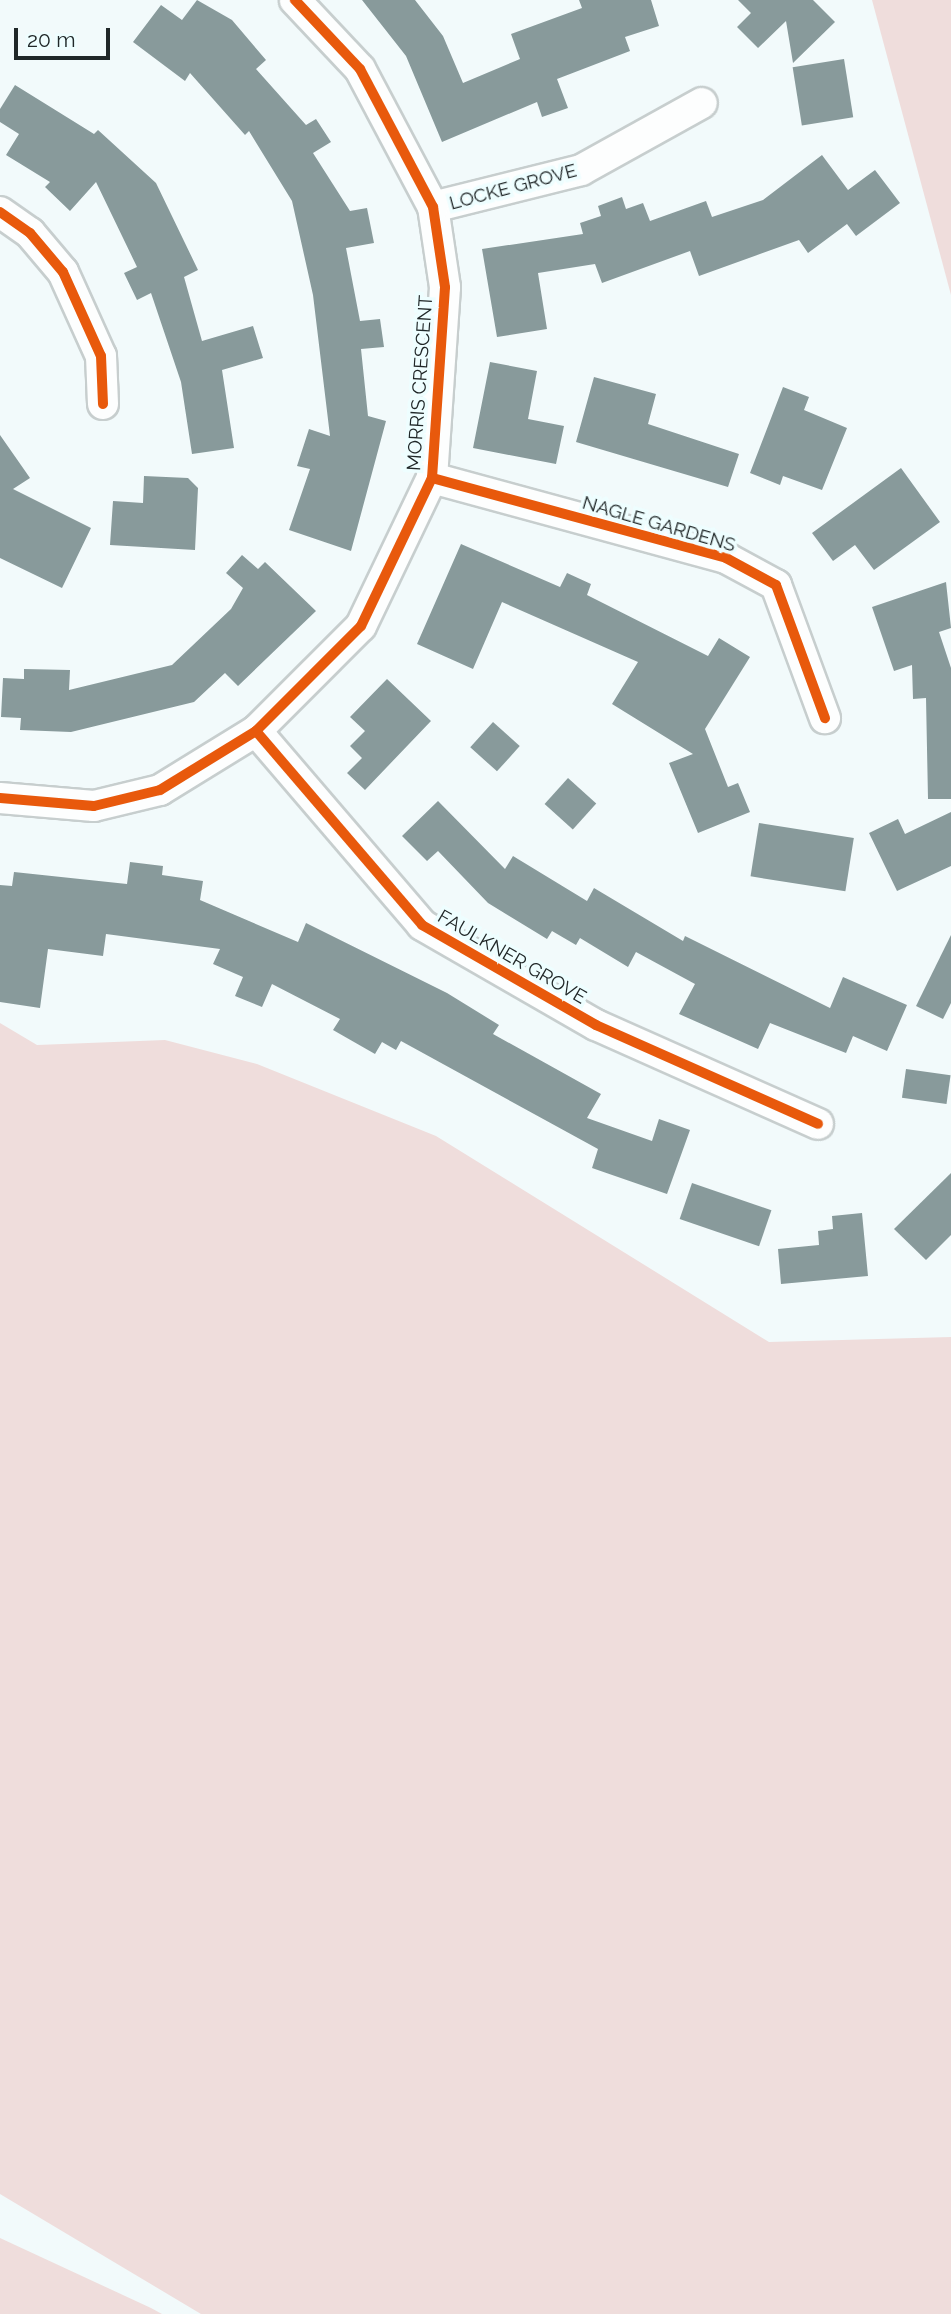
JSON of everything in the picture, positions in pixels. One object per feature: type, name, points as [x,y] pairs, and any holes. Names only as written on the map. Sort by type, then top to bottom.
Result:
[{"type":"street","name":"MORRIS CRESCENT","points":[[0,798],[94,806],[160,790],[256,731],[361,626],[432,478],[446,287],[433,207],[360,69],[295,0]]},
{"type":"street","name":"LOCKE GROVE","points":[[433,207],[581,170],[702,103]]},
{"type":"street","points":[[0,212],[30,233],[63,272],[101,356],[103,404]]},
{"type":"street","name":"NAGLE GARDENS","points":[[432,478],[726,558],[776,585],[825,719]]},
{"type":"street","name":"FAULKNER GROVE","points":[[256,731],[422,925],[596,1024],[818,1124]]},
{"type":"shaded area","points":[[872,0],[951,0],[951,295]]},
{"type":"shaded area","points":[[0,1023],[37,1045],[165,1040],[257,1064],[436,1136],[769,1342],[951,1337],[951,2314],[201,2314],[0,2194]]},
{"type":"shaded area","points":[[0,2238],[151,2308],[162,2314],[0,2314]]},
{"type":"building","points":[[197,0],[232,20],[266,60],[256,69],[306,125],[316,119],[331,142],[313,153],[350,211],[367,208],[374,243],[346,248],[360,321],[380,319],[384,347],[361,349],[368,416],[386,421],[351,551],[289,530],[310,469],[297,466],[309,429],[330,436],[313,295],[292,201],[249,131],[245,135],[190,73],[185,81],[133,42],[161,5],[182,20]]},
{"type":"building","points":[[362,0],[415,0],[443,36],[463,83],[520,59],[511,34],[582,8],[579,0],[651,0],[659,26],[625,37],[630,51],[557,79],[568,108],[542,117],[537,102],[442,142],[406,56]]},
{"type":"building","points":[[738,0],[813,0],[835,22],[793,63],[786,21],[758,48],[737,27],[751,13]]},
{"type":"building","points":[[844,59],[853,117],[802,125],[793,67]]},
{"type":"building","points":[[15,85],[94,134],[98,130],[156,183],[198,270],[184,277],[202,341],[253,326],[263,358],[222,370],[234,448],[192,454],[181,382],[151,293],[137,300],[124,273],[137,267],[96,182],[70,211],[45,187],[50,182],[6,155],[19,134],[0,122],[0,109]]},
{"type":"building","points":[[822,155],[848,190],[875,170],[900,203],[856,236],[847,224],[808,253],[799,240],[699,276],[690,251],[602,283],[595,264],[538,273],[547,329],[497,337],[482,249],[583,234],[580,223],[601,216],[598,206],[622,197],[626,209],[643,203],[650,221],[706,201],[712,217],[763,200]]},
{"type":"building","points":[[490,362],[537,371],[528,419],[564,426],[556,464],[473,448]]},
{"type":"building","points":[[594,377],[656,394],[648,424],[739,454],[728,487],[576,442]]},
{"type":"building","points":[[783,387],[809,397],[804,410],[847,428],[822,490],[783,476],[780,485],[750,473]]},
{"type":"building","points":[[0,435],[30,478],[13,489],[91,528],[62,588],[0,558]]},
{"type":"building","points":[[901,468],[940,522],[874,570],[855,545],[833,561],[812,533]]},
{"type":"building","points":[[144,476],[188,478],[198,488],[195,550],[110,545],[113,501],[143,503]]},
{"type":"building","points":[[461,544],[560,587],[567,573],[591,584],[587,595],[708,656],[719,638],[750,657],[705,729],[728,787],[738,783],[750,812],[698,833],[669,763],[693,754],[612,704],[638,662],[502,602],[473,669],[417,644]]},
{"type":"building","points":[[242,555],[258,569],[265,562],[316,611],[238,686],[225,673],[194,702],[71,732],[20,730],[21,718],[1,717],[3,678],[24,679],[24,669],[70,670],[69,690],[172,665],[231,609],[243,588],[226,573]]},
{"type":"building","points":[[946,582],[951,628],[939,632],[951,668],[951,799],[928,799],[926,698],[913,699],[912,665],[894,671],[872,607]]},
{"type":"building","points":[[387,679],[431,721],[365,790],[347,773],[362,758],[350,746],[365,731],[350,717]]},
{"type":"building","points":[[493,722],[520,746],[497,771],[470,747]]},
{"type":"building","points":[[568,778],[596,803],[573,829],[545,804]]},
{"type":"building","points":[[438,801],[505,869],[513,856],[587,901],[594,888],[683,941],[685,936],[830,1008],[843,977],[907,1005],[887,1051],[853,1036],[846,1053],[770,1023],[758,1049],[679,1014],[695,984],[636,952],[628,967],[580,938],[576,945],[552,931],[547,939],[488,903],[438,851],[427,861],[402,836]]},
{"type":"building","points":[[951,812],[951,866],[897,891],[869,833],[898,819],[905,834]]},
{"type":"building","points":[[759,823],[854,838],[845,891],[751,876]]},
{"type":"building","points":[[130,862],[163,866],[162,875],[203,881],[200,900],[298,942],[306,923],[447,993],[499,1025],[493,1034],[601,1094],[587,1118],[652,1141],[659,1119],[690,1130],[667,1194],[592,1168],[598,1149],[401,1041],[396,1050],[382,1042],[375,1054],[333,1030],[340,1019],[272,984],[262,1007],[235,996],[243,977],[213,964],[220,949],[106,934],[103,956],[48,949],[40,1008],[0,1002],[0,885],[12,886],[14,872],[127,884]]},
{"type":"building","points":[[951,935],[951,1003],[943,1019],[916,1006]]},
{"type":"building","points":[[906,1069],[951,1075],[947,1104],[902,1098]]},
{"type":"building","points":[[951,1173],[951,1235],[926,1260],[894,1229]]},
{"type":"building","points":[[692,1183],[771,1210],[759,1246],[680,1219]]},
{"type":"building","points":[[862,1213],[868,1276],[781,1284],[778,1249],[819,1245],[818,1231],[833,1229],[832,1216]]},
{"type":"cycle path","points":[[0,798],[94,806],[160,790],[256,731],[361,626],[432,478],[445,287],[433,207],[360,69],[295,0]]},
{"type":"cycle path","points":[[0,212],[30,233],[63,272],[101,356],[103,404]]},
{"type":"cycle path","points":[[432,478],[726,558],[776,585],[825,718]]},
{"type":"cycle path","points":[[256,731],[422,925],[596,1025],[818,1124]]}]
